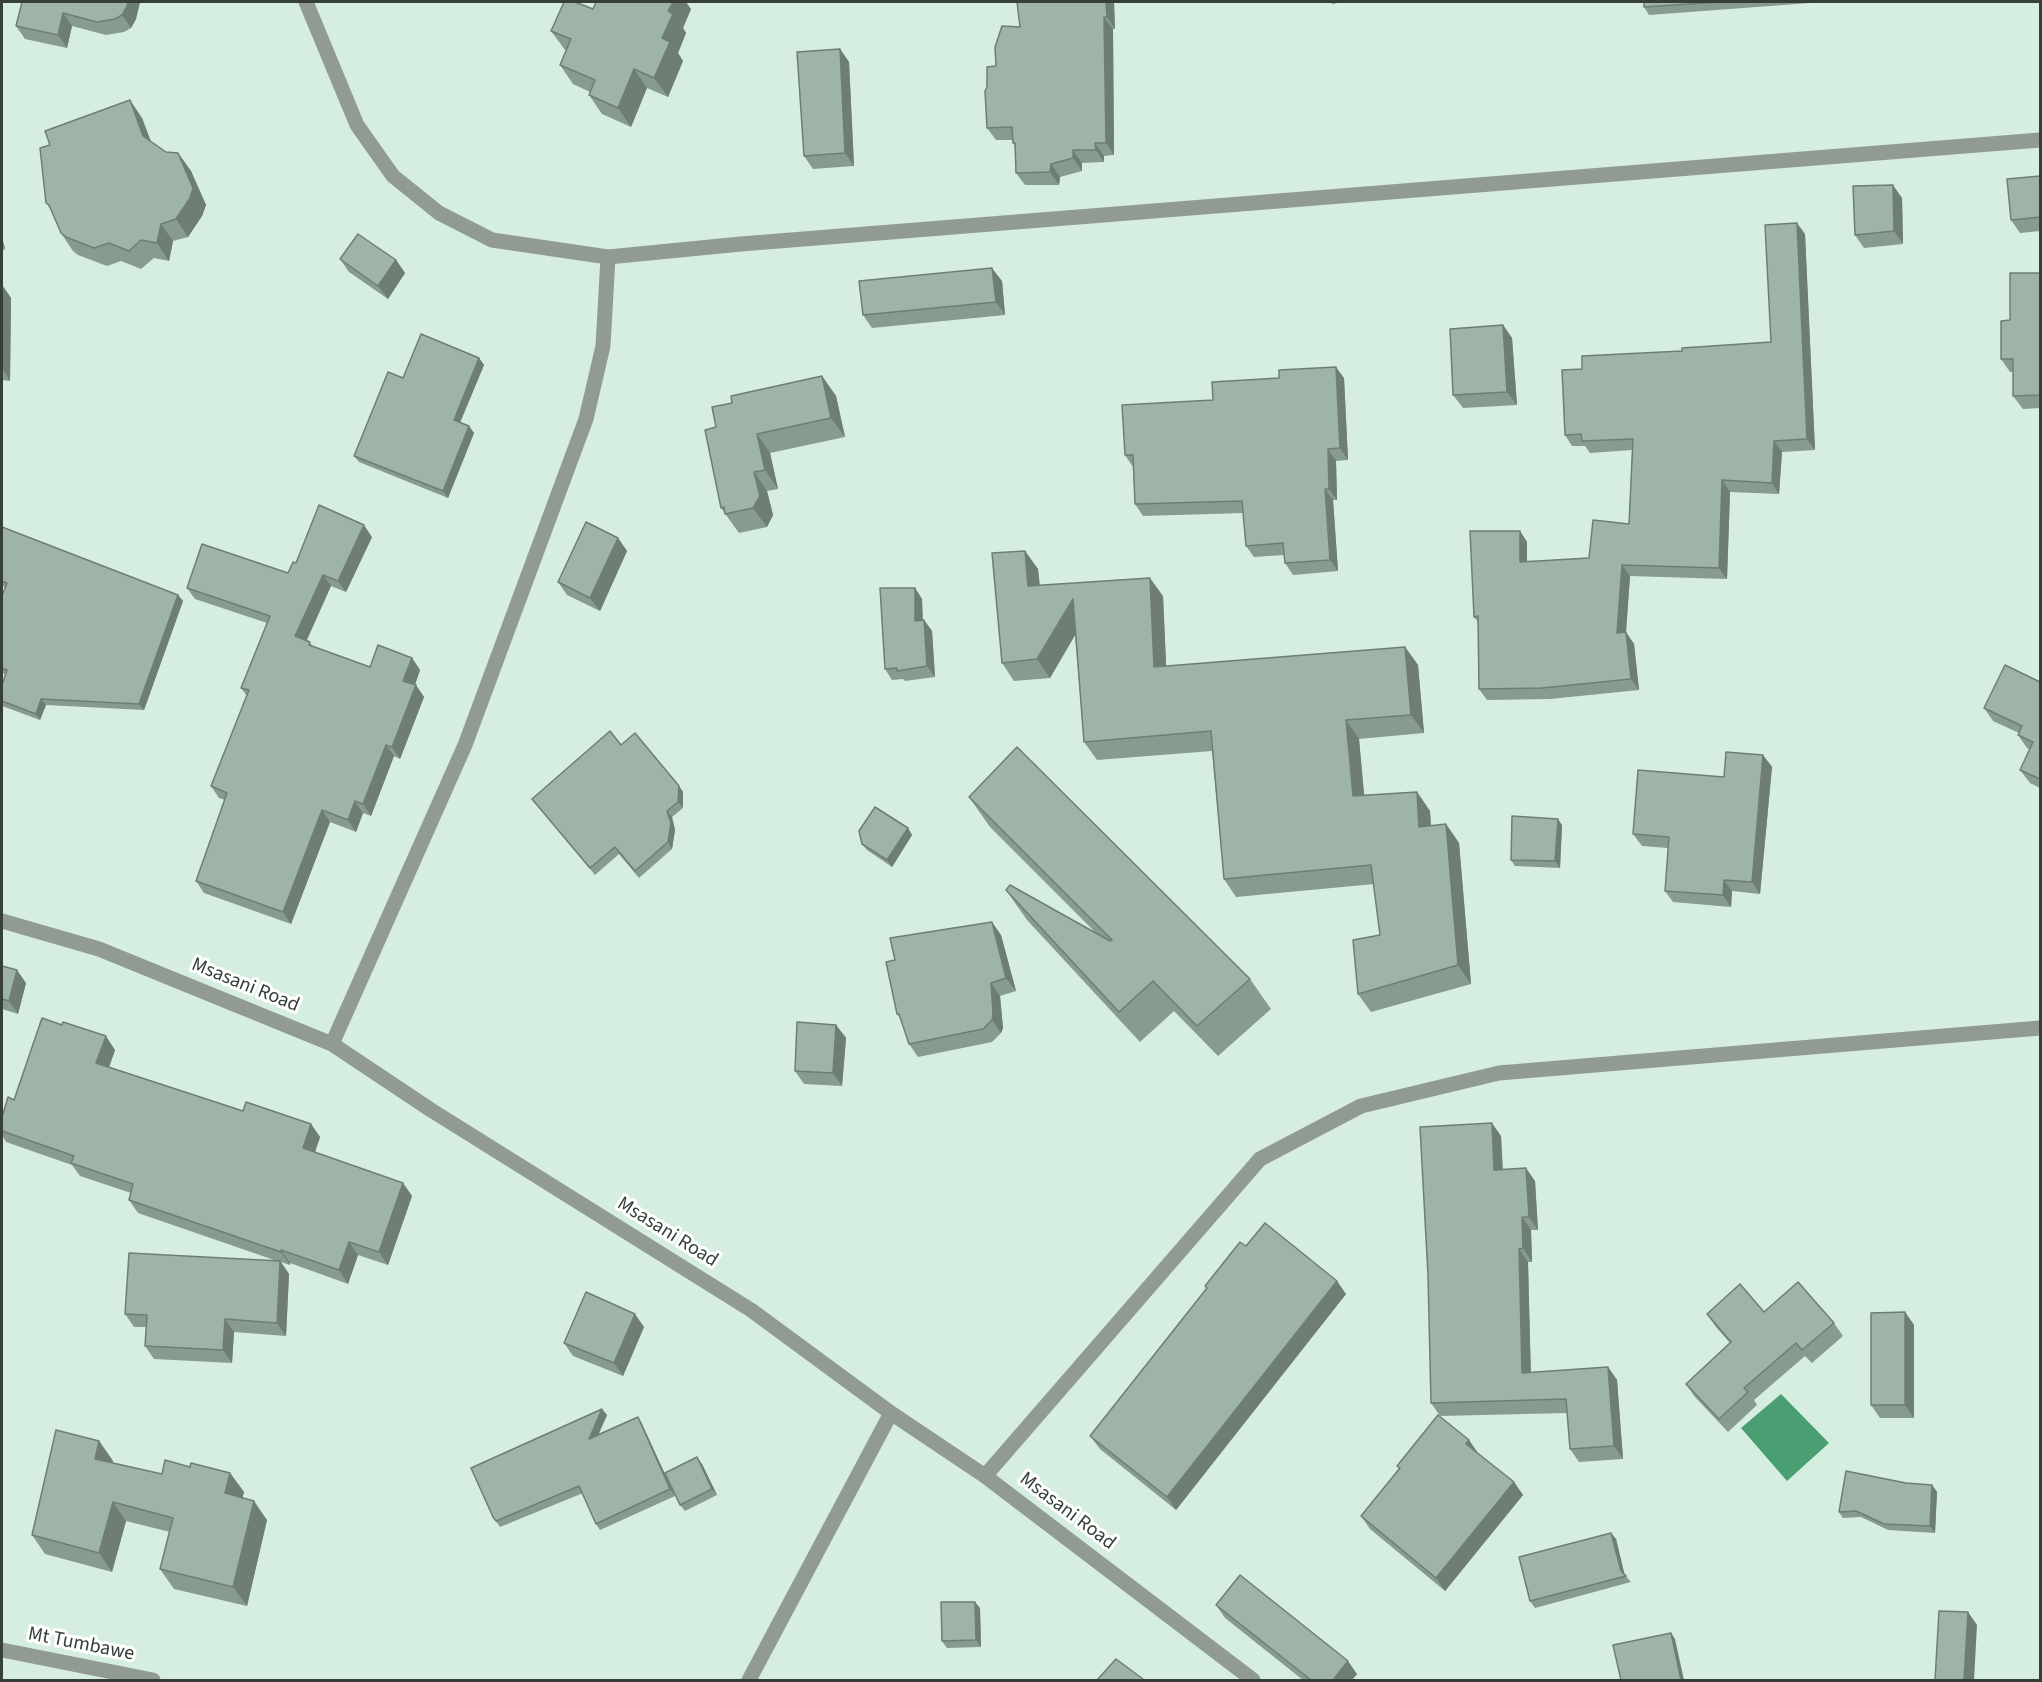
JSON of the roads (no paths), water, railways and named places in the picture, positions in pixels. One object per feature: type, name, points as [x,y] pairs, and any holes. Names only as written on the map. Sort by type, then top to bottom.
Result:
[{"type":"street","points":[[306,2],[357,125],[393,176],[439,213],[492,240],[608,257],[753,243],[2040,140]]},
{"type":"street","points":[[332,1044],[465,745],[586,419],[603,346],[608,257]]},
{"type":"street","name":"Msasani Road","points":[[2,921],[99,949],[332,1044],[441,1116],[751,1310],[891,1413],[985,1476],[1253,1680]]},
{"type":"street","points":[[985,1476],[1260,1159],[1361,1106],[1500,1073],[2040,1028]]},
{"type":"street","points":[[749,1680],[891,1413]]},
{"type":"street","name":"Mt Tumbawe","points":[[2,1650],[153,1680]]}]
